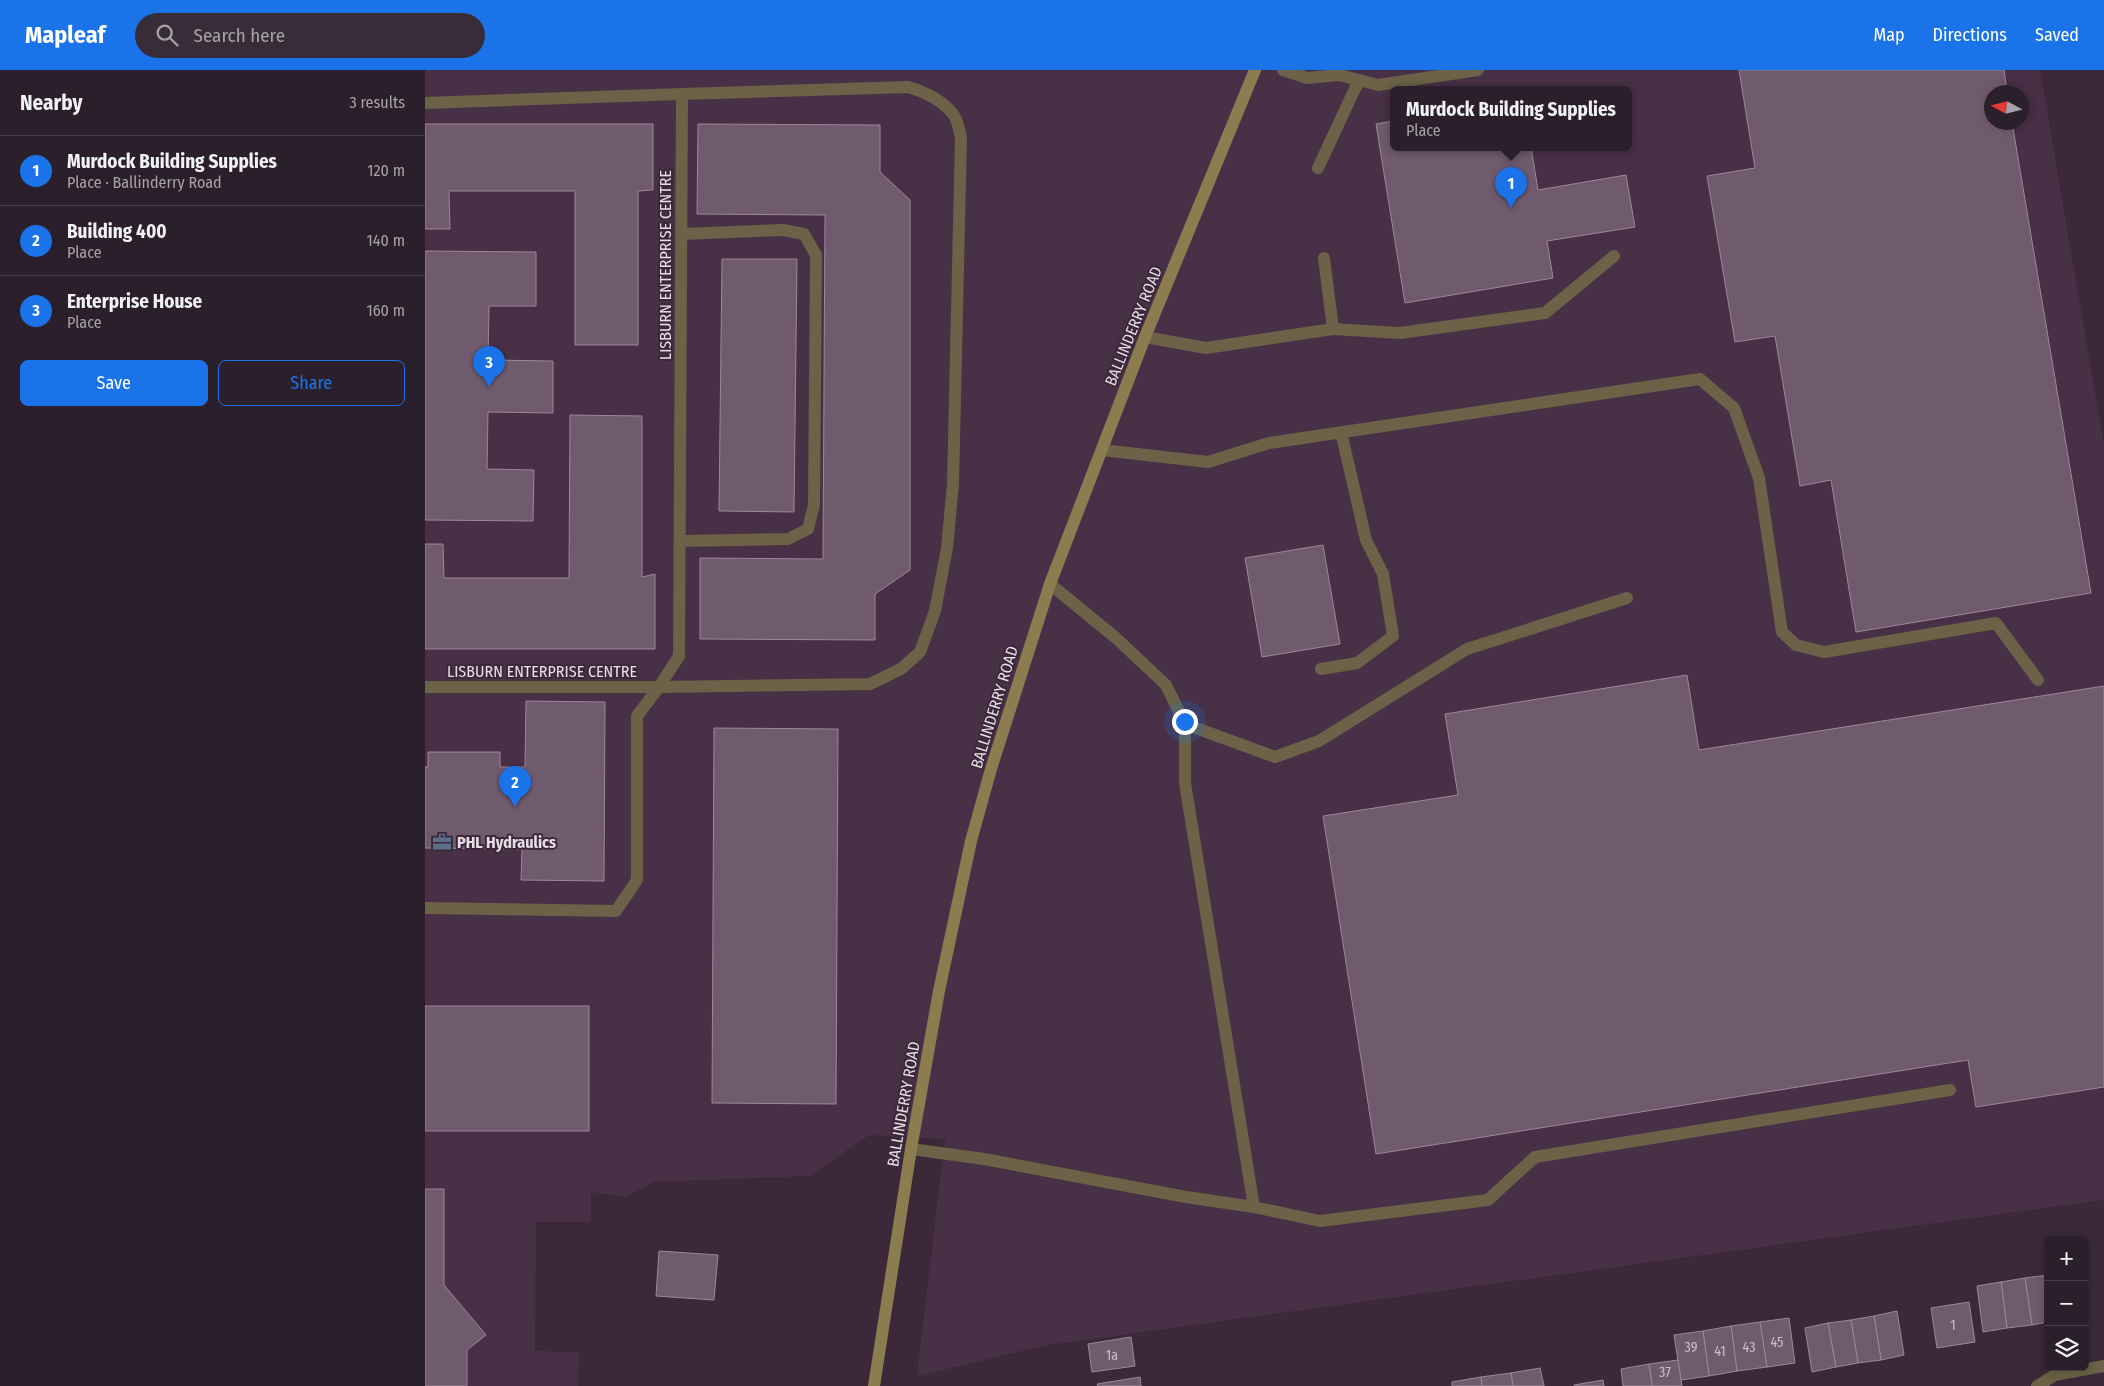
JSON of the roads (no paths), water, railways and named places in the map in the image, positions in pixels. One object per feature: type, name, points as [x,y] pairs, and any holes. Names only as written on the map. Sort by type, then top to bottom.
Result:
[{"type":"main road","name":"BALLINDERRY ROAD","points":[[874,1386],[911,1149],[939,991],[971,841],[991,769],[1049,584],[1145,337],[1255,70]]},
{"type":"street","points":[[1283,70],[1307,78],[1339,75],[1378,85],[1478,70]]},
{"type":"street","points":[[1318,168],[1359,80]]},
{"type":"street","points":[[425,103],[908,87],[924,91],[939,101],[954,116],[961,138],[953,484],[947,548],[935,611],[920,652],[901,669],[870,684],[659,687]]},
{"type":"street","name":"LISBURN ENTERPRISE CENTRE","points":[[425,908],[616,911],[637,880],[637,716],[679,656],[682,94]]},
{"type":"street","points":[[680,541],[787,539],[808,529],[814,505],[816,265],[816,255],[804,234],[783,230],[682,234]]},
{"type":"street","points":[[1145,337],[1206,348],[1333,329],[1400,333],[1545,313],[1614,256]]},
{"type":"street","points":[[1324,258],[1333,329]]},
{"type":"street","points":[[1102,450],[1208,462],[1269,443],[1700,379],[1735,408],[1759,478],[1783,632],[1796,645],[1823,652],[1996,623],[2038,680]]},
{"type":"street","points":[[1321,669],[1357,663],[1393,636],[1383,574],[1366,540],[1341,432]]},
{"type":"street","points":[[1049,584],[1116,638],[1165,685],[1185,724],[1185,783],[1254,1207]]},
{"type":"street","points":[[1185,724],[1275,757],[1319,741],[1467,649],[1627,598]]},
{"type":"street","name":"LISBURN ENTERPRISE CENTRE","points":[[425,688],[659,687]]},
{"type":"street","points":[[911,1149],[984,1159],[1187,1197],[1254,1207],[1320,1221],[1488,1200],[1535,1157],[1950,1090]]},
{"type":"street","points":[[2037,1386],[2055,1375],[2104,1366]]},
{"type":"place","name":"Murdock Building Supplies","points":[[1511,208]]},
{"type":"place","name":"Enterprise House","points":[[489,387]]},
{"type":"place","name":"Building 400","points":[[515,807]]},
{"type":"place","name":"PHL Hydraulics","points":[[442,842]]}]
